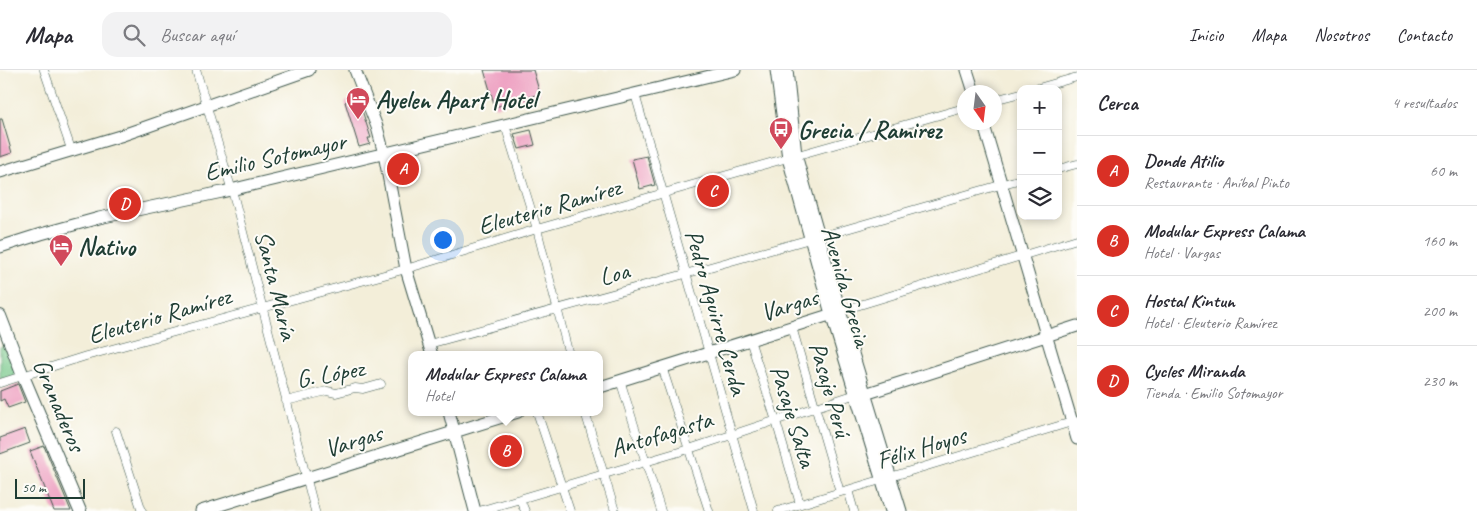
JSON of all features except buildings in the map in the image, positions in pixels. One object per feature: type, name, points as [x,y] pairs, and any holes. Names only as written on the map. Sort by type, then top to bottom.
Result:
[{"type":"main road","name":"Granaderos","points":[[0,316],[80,511]]},
{"type":"street","points":[[44,70],[72,152]]},
{"type":"street","name":"Santa María","points":[[196,70],[231,190],[315,511]]},
{"type":"street","points":[[0,172],[72,152],[309,70]]},
{"type":"street","points":[[355,70],[377,127],[406,269],[430,349]]},
{"type":"street","name":"Emilio Sotomayor","points":[[0,247],[100,218],[231,190],[736,70]]},
{"type":"street","name":"Avenida Grecia","points":[[776,70],[792,156],[836,313],[886,478],[901,511]]},
{"type":"street","name":"Avenida Grecia","points":[[787,70],[792,156]]},
{"type":"street","points":[[967,70],[972,85]]},
{"type":"street","points":[[1049,85],[1077,77]]},
{"type":"street","name":"Pedro Aguirre Cerda","points":[[635,94],[754,511]]},
{"type":"street","points":[[1002,98],[1017,94]]},
{"type":"street","name":"Eleuterio Ramírez","points":[[0,383],[86,356],[406,269],[536,229],[957,110]]},
{"type":"street","points":[[505,125],[536,229],[568,351]]},
{"type":"street","points":[[985,130],[1046,336],[1074,421],[1077,439]]},
{"type":"street","points":[[1062,168],[1077,164]]},
{"type":"street","name":"Loa","points":[[430,349],[558,308],[815,238],[1017,180]]},
{"type":"street","name":"Vargas","points":[[603,386],[1077,239]]},
{"type":"street","name":"Pasaje Perú","points":[[792,326],[844,491],[854,511]]},
{"type":"street","name":"Antofagasta","points":[[479,511],[689,449],[816,407],[1077,326]]},
{"type":"street","name":"Pasaje Salta","points":[[750,340],[776,420],[800,504]]},
{"type":"street","points":[[662,367],[709,511]]},
{"type":"street","points":[[620,380],[662,511]]},
{"type":"street","name":"G. López","points":[[286,401],[326,391],[336,393],[381,384]]},
{"type":"street","points":[[449,416],[475,511]]},
{"type":"street","name":"Vargas","points":[[201,511],[505,416]]},
{"type":"street","points":[[538,416],[570,511]]},
{"type":"street","points":[[586,416],[616,511]]},
{"type":"street","name":"Félix Hoyos","points":[[781,510],[1074,421]]},
{"type":"street","points":[[116,431],[142,511]]},
{"type":"street","name":"Avenida Grecia","points":[[886,478],[891,511]]},
{"type":"street","points":[[520,499],[524,511]]},
{"type":"green space","points":[[5,345],[17,375],[0,380],[0,347]]},
{"type":"place","name":"Ayelen Apart Hotel","points":[[358,120]]},
{"type":"place","name":"Grecia / Ramirez","points":[[781,150]]},
{"type":"place","name":"Donde Atilio","points":[[403,169]]},
{"type":"place","name":"Hostal Kintun","points":[[713,191]]},
{"type":"place","name":"Cycles Miranda","points":[[125,204]]},
{"type":"place","name":"Nativo","points":[[61,267]]},
{"type":"place","name":"Modular Express Calama","points":[[506,451]]}]
